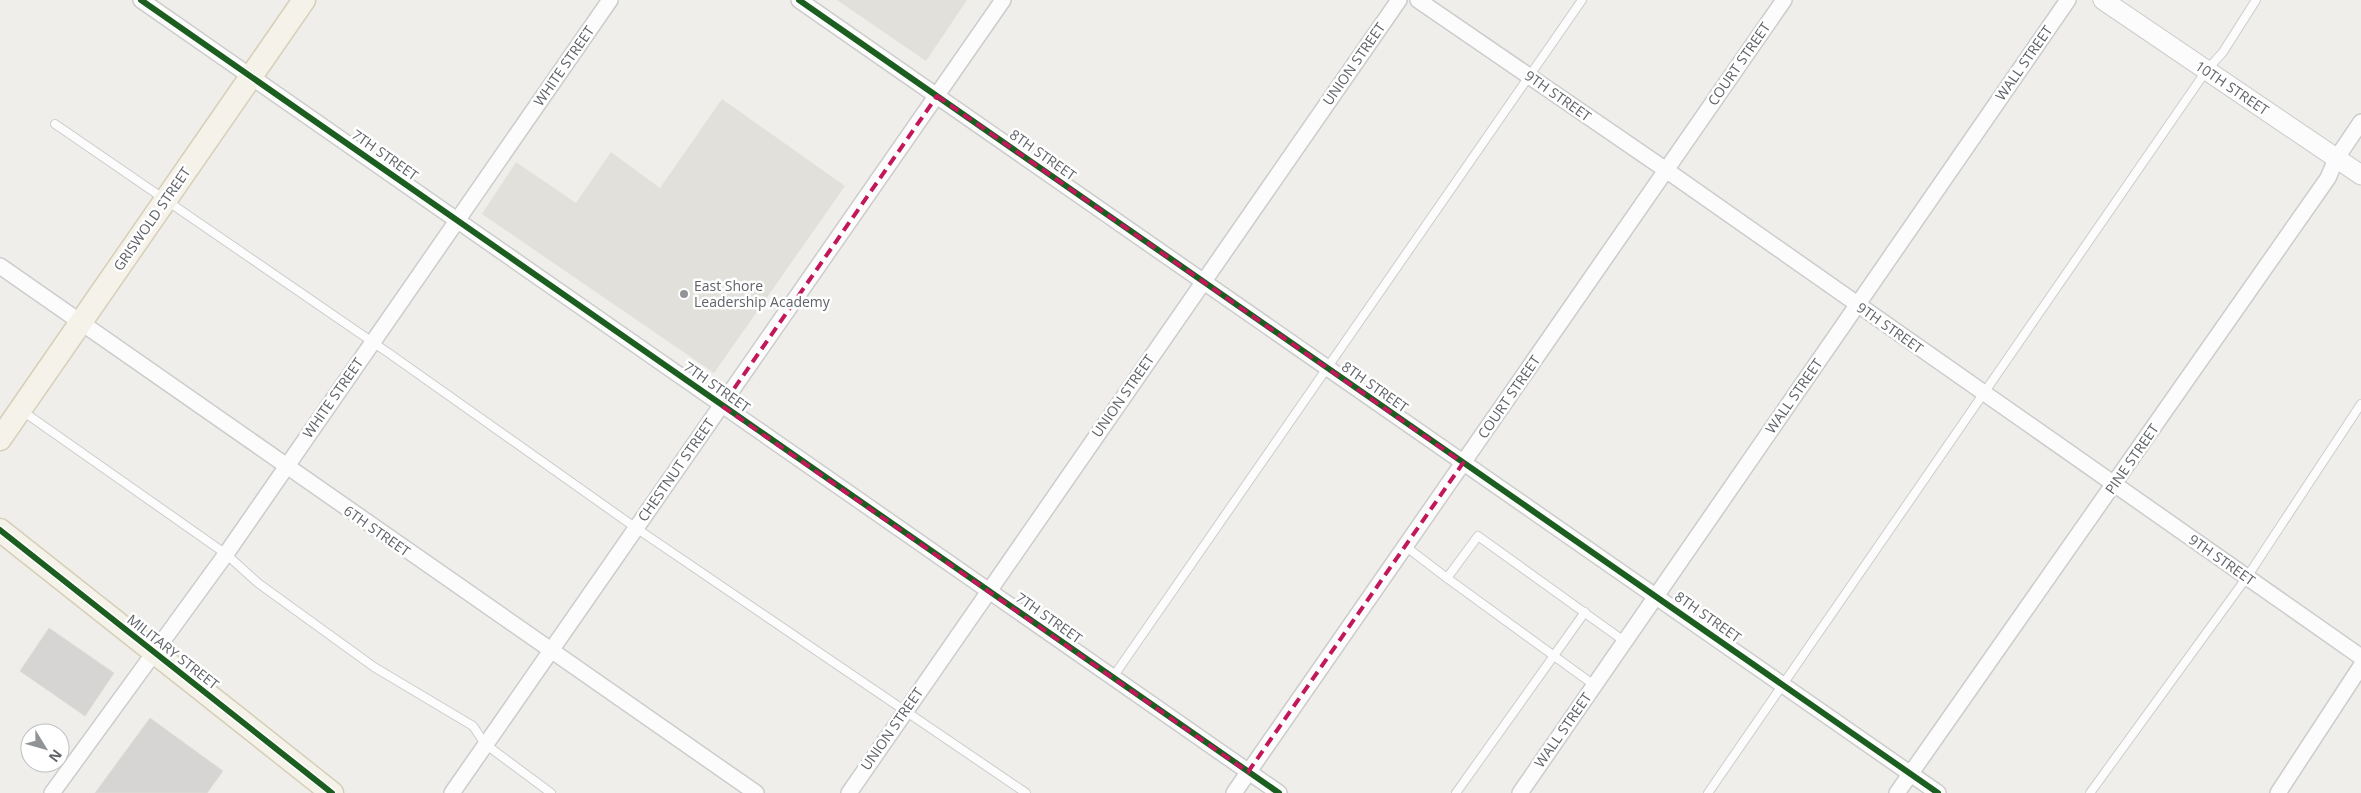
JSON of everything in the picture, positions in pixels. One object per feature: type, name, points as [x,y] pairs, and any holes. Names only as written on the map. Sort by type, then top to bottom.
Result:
[{"type":"main road","name":"GRISWOLD STREET","points":[[0,439],[252,78],[304,0]]},
{"type":"main road","name":"MILITARY STREET","points":[[0,530],[154,654],[332,793]]},
{"type":"street","name":"WHITE STREET","points":[[52,793],[226,554],[610,0]]},
{"type":"street","name":"8TH STREET","points":[[799,0],[1938,793]]},
{"type":"street","name":"CHESTNUT STREET","points":[[452,793],[1003,0]]},
{"type":"street","name":"UNION STREET","points":[[848,793],[1399,0]]},
{"type":"street","name":"9TH STREET","points":[[1418,0],[1666,170],[2361,657]]},
{"type":"street","name":"COURT STREET","points":[[1234,793],[1784,0]]},
{"type":"street","name":"WALL STREET","points":[[1520,793],[1654,596],[2068,0]]},
{"type":"street","name":"10TH STREET","points":[[2103,0],[2361,175]]},
{"type":"street","name":"7TH STREET","points":[[146,1],[252,78],[1279,793]]},
{"type":"street","name":"PINE STREET","points":[[1897,793],[2328,178],[2336,158],[2361,122]]},
{"type":"street","name":"6TH STREET","points":[[0,266],[550,652],[756,793]]},
{"type":"street","points":[[2278,793],[2361,666]]},
{"type":"lane","points":[[1113,677],[1582,0]]},
{"type":"lane","points":[[1708,793],[2206,71],[2223,52],[2256,0]]},
{"type":"lane","points":[[55,124],[636,528],[1026,793]]},
{"type":"lane","points":[[2090,793],[2247,577],[2361,404]]},
{"type":"lane","points":[[20,409],[226,554],[258,583],[374,667],[473,726],[485,744],[551,793]]},
{"type":"lane","points":[[1447,578],[1478,536],[1624,641]]},
{"type":"lane","points":[[1405,546],[1594,685]]},
{"type":"lane","points":[[1456,793],[1585,612]]},
{"type":"highlighted area","points":[[937,96],[1463,463],[1248,772],[722,406]]},
{"type":"shaded area","points":[[837,0],[967,0],[926,61]]},
{"type":"shaded area","name":"East Shore Leadership Academy","points":[[722,99],[845,186],[714,373],[482,214],[516,162],[576,203],[611,152],[660,188]]},
{"type":"building","points":[[49,628],[114,673],[85,716],[20,671]]},
{"type":"building","points":[[150,718],[223,771],[207,793],[95,793]]},
{"type":"cycle path","points":[[141,0],[1279,793]]},
{"type":"cycle path","points":[[799,0],[1938,793]]},
{"type":"cycle path","points":[[0,530],[332,793]]},
{"type":"place","name":"East Shore Leadership Academy","points":[[684,294]]}]
